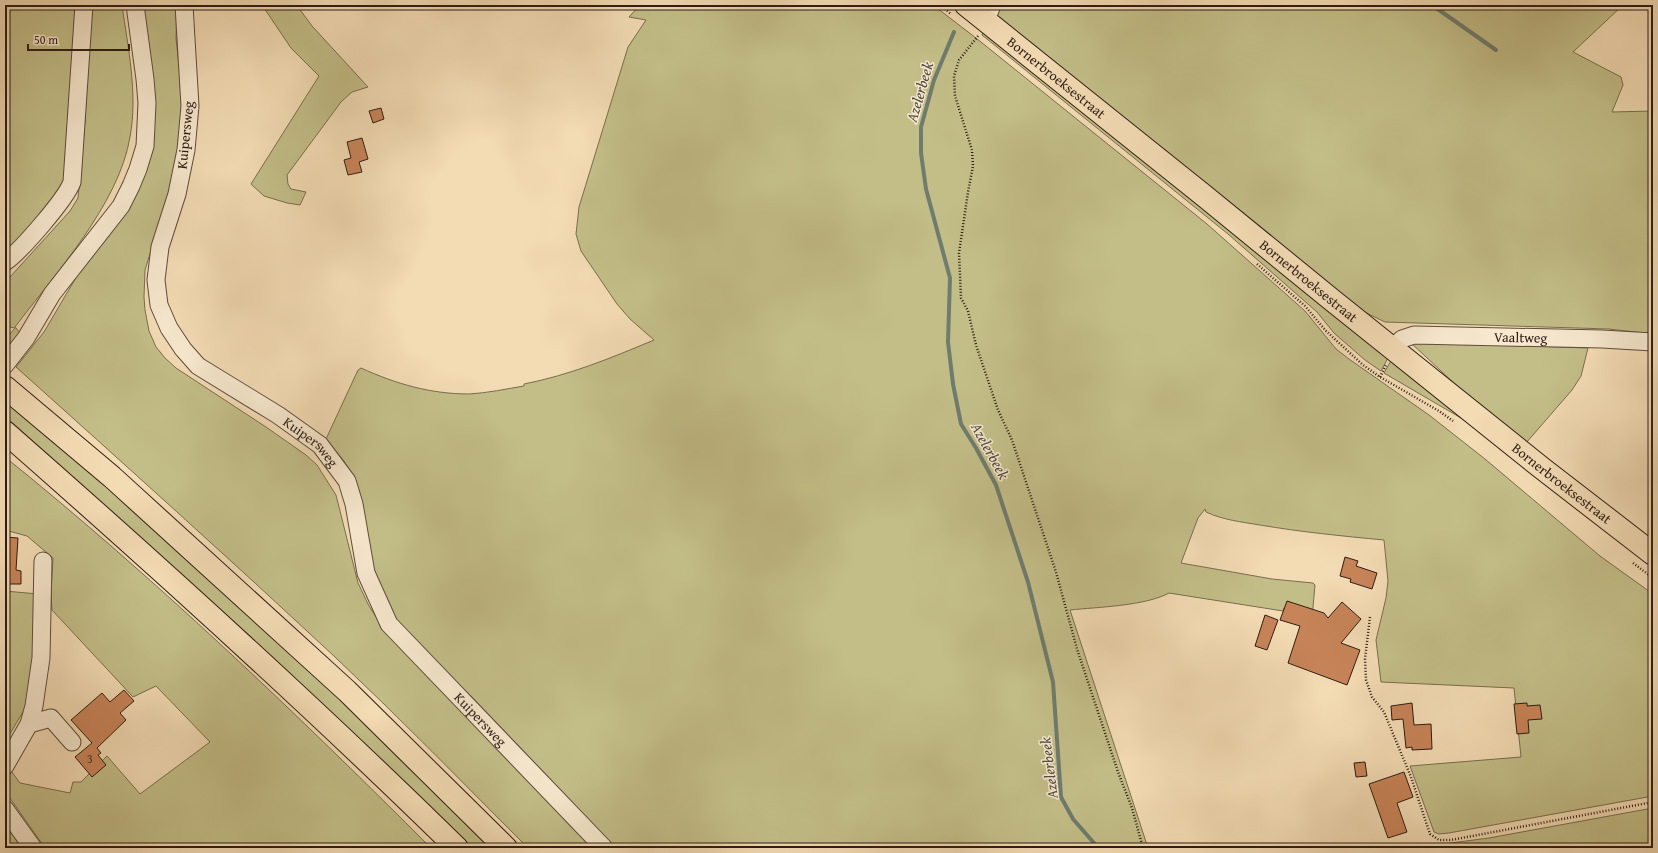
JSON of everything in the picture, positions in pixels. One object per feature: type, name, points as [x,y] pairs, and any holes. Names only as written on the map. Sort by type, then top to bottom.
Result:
[{"type":"main road","name":"Bornerbroeksestraat","points":[[966,5],[985,26],[1202,194],[1543,469],[1653,554]]},
{"type":"main road","points":[[5,387],[112,477],[347,691],[506,848]]},
{"type":"main road","points":[[5,432],[214,618],[328,723],[457,848]]},
{"type":"street","points":[[5,262],[26,242],[64,197],[72,182],[84,5]]},
{"type":"street","points":[[5,365],[26,338],[52,294],[121,206],[132,186],[145,146],[147,103],[135,5]]},
{"type":"street","name":"Kuipersweg","points":[[184,5],[190,106],[186,150],[177,194],[160,247],[156,280],[159,305],[169,328],[183,349],[198,366],[278,415],[320,445],[347,481],[354,504],[366,573],[389,624],[604,848]]},
{"type":"street","name":"Vaaltweg","points":[[1393,348],[1402,339],[1414,335],[1602,339],[1653,342]]},
{"type":"street","points":[[5,766],[29,724],[34,706],[40,658],[43,561]]},
{"type":"street","points":[[29,724],[51,718],[72,742]]},
{"type":"street","points":[[5,809],[33,848]]},
{"type":"path","points":[[985,26],[959,60],[954,76],[955,96],[972,150],[973,166],[959,253],[961,298],[968,311],[976,345],[998,410],[1012,440],[1053,565],[1076,649],[1118,772],[1132,808],[1143,848]]},
{"type":"path","name":"Bornerbroeksestraat","points":[[1253,260],[1305,306],[1326,331],[1363,365],[1380,377]]},
{"type":"path","points":[[1370,617],[1365,658],[1366,680],[1372,696],[1384,712],[1411,777],[1430,834],[1439,840],[1451,840],[1653,802]]},
{"type":"shaded area","points":[[5,5],[75,5],[71,108],[63,189],[5,256]]},
{"type":"shaded area","points":[[90,5],[122,5],[133,88],[132,121],[124,162],[113,188],[99,213],[66,261],[15,327],[21,334],[5,356],[5,340],[15,328],[5,326],[5,275],[10,277],[70,211],[78,198],[85,122]]},
{"type":"shaded area","points":[[140,5],[177,5],[176,38],[182,95],[180,150],[177,166],[145,270],[145,310],[149,331],[156,347],[176,368],[266,427],[306,455],[317,465],[336,495],[358,583],[369,606],[382,626],[592,848],[528,848],[360,680],[216,547],[16,367],[44,332],[81,269],[138,187]]},
{"type":"shaded area","points":[[262,5],[292,5],[298,7],[312,26],[368,87],[352,92],[341,102],[287,175],[288,184],[291,189],[306,192],[300,205],[287,203],[264,196],[251,184],[319,76],[291,48]]},
{"type":"shaded area","points":[[640,5],[933,5],[976,38],[1207,224],[1305,311],[1336,349],[1429,415],[1485,459],[1600,556],[1653,594],[1653,796],[1449,833],[1439,834],[1434,832],[1410,766],[1521,757],[1514,688],[1381,682],[1376,640],[1386,598],[1388,581],[1384,540],[1306,532],[1239,522],[1212,515],[1206,512],[1205,509],[1198,518],[1181,563],[1272,579],[1313,583],[1315,585],[1312,618],[1284,608],[1283,611],[1169,593],[1147,601],[1107,607],[1070,610],[1148,848],[616,848],[471,696],[404,633],[376,590],[356,481],[344,461],[326,439],[358,370],[361,368],[387,379],[414,387],[455,394],[469,394],[524,386],[524,384],[558,376],[590,365],[654,340],[630,319],[617,304],[581,251],[576,234],[579,207],[628,47],[646,20],[629,17]]},
{"type":"shaded area","points":[[998,5],[1623,5],[1573,52],[1621,77],[1623,85],[1612,112],[1653,111],[1653,334],[1609,329],[1385,322],[1354,307],[1003,25],[996,14]]},
{"type":"shaded area","points":[[984,28],[1390,354],[1381,371],[1365,360],[1334,333],[1317,312],[1228,234],[982,35]]},
{"type":"shaded area","points":[[1410,342],[1588,348],[1581,376],[1572,390],[1526,443],[1471,399]]},
{"type":"shaded area","points":[[1393,357],[1490,435],[1384,373]]},
{"type":"shaded area","points":[[5,399],[72,455],[274,636],[494,848],[468,848],[406,785],[277,661],[5,416]]},
{"type":"shaded area","points":[[5,457],[116,550],[170,598],[276,696],[431,848],[45,848],[5,791],[7,778],[11,771],[20,783],[70,793],[73,782],[81,782],[107,756],[140,794],[210,742],[156,686],[133,697],[52,610],[51,594],[53,558],[27,536],[5,530]]},
{"type":"shaded area","points":[[5,591],[38,594],[35,672],[26,707],[5,742]]},
{"type":"shaded area","points":[[1653,808],[1653,848],[1406,848],[1418,845],[1443,844],[1489,838]]},
{"type":"shaded area","points":[[5,824],[22,848],[5,848]]},
{"type":"building","points":[[381,108],[384,119],[373,123],[369,111]]},
{"type":"building","points":[[362,138],[368,159],[359,162],[362,172],[348,175],[344,160],[351,158],[347,142]]},
{"type":"building","points":[[5,537],[18,538],[16,570],[21,571],[21,584],[5,584]]},
{"type":"building","points":[[1345,557],[1358,561],[1356,566],[1377,573],[1372,589],[1350,582],[1351,579],[1340,576]]},
{"type":"building","points":[[1287,601],[1324,613],[1328,618],[1342,602],[1361,619],[1341,643],[1360,650],[1347,685],[1288,663],[1300,626],[1280,620]]},
{"type":"building","points":[[1265,615],[1278,620],[1267,650],[1255,646]]},
{"type":"building","points":[[124,690],[134,701],[120,713],[126,720],[97,748],[101,753],[98,755],[106,765],[92,777],[75,757],[92,743],[71,720],[102,693],[110,702]]},
{"type":"building","points":[[1412,703],[1414,725],[1431,724],[1432,749],[1412,750],[1412,747],[1406,748],[1403,719],[1392,720],[1391,706]]},
{"type":"building","points":[[1527,703],[1527,706],[1540,705],[1542,719],[1528,720],[1529,733],[1517,734],[1514,704]]},
{"type":"building","points":[[1365,762],[1367,776],[1356,777],[1354,763]]},
{"type":"building","points":[[1404,772],[1413,797],[1397,803],[1407,832],[1388,838],[1369,784]]},
{"type":"waterway","points":[[1432,5],[1496,50]]},
{"type":"waterway","name":"Azelerbeek","points":[[954,32],[934,80],[921,127],[921,153],[926,189],[950,278],[948,342],[953,384],[961,424],[996,485],[1028,582],[1053,682],[1061,797],[1073,819],[1097,848]]}]
